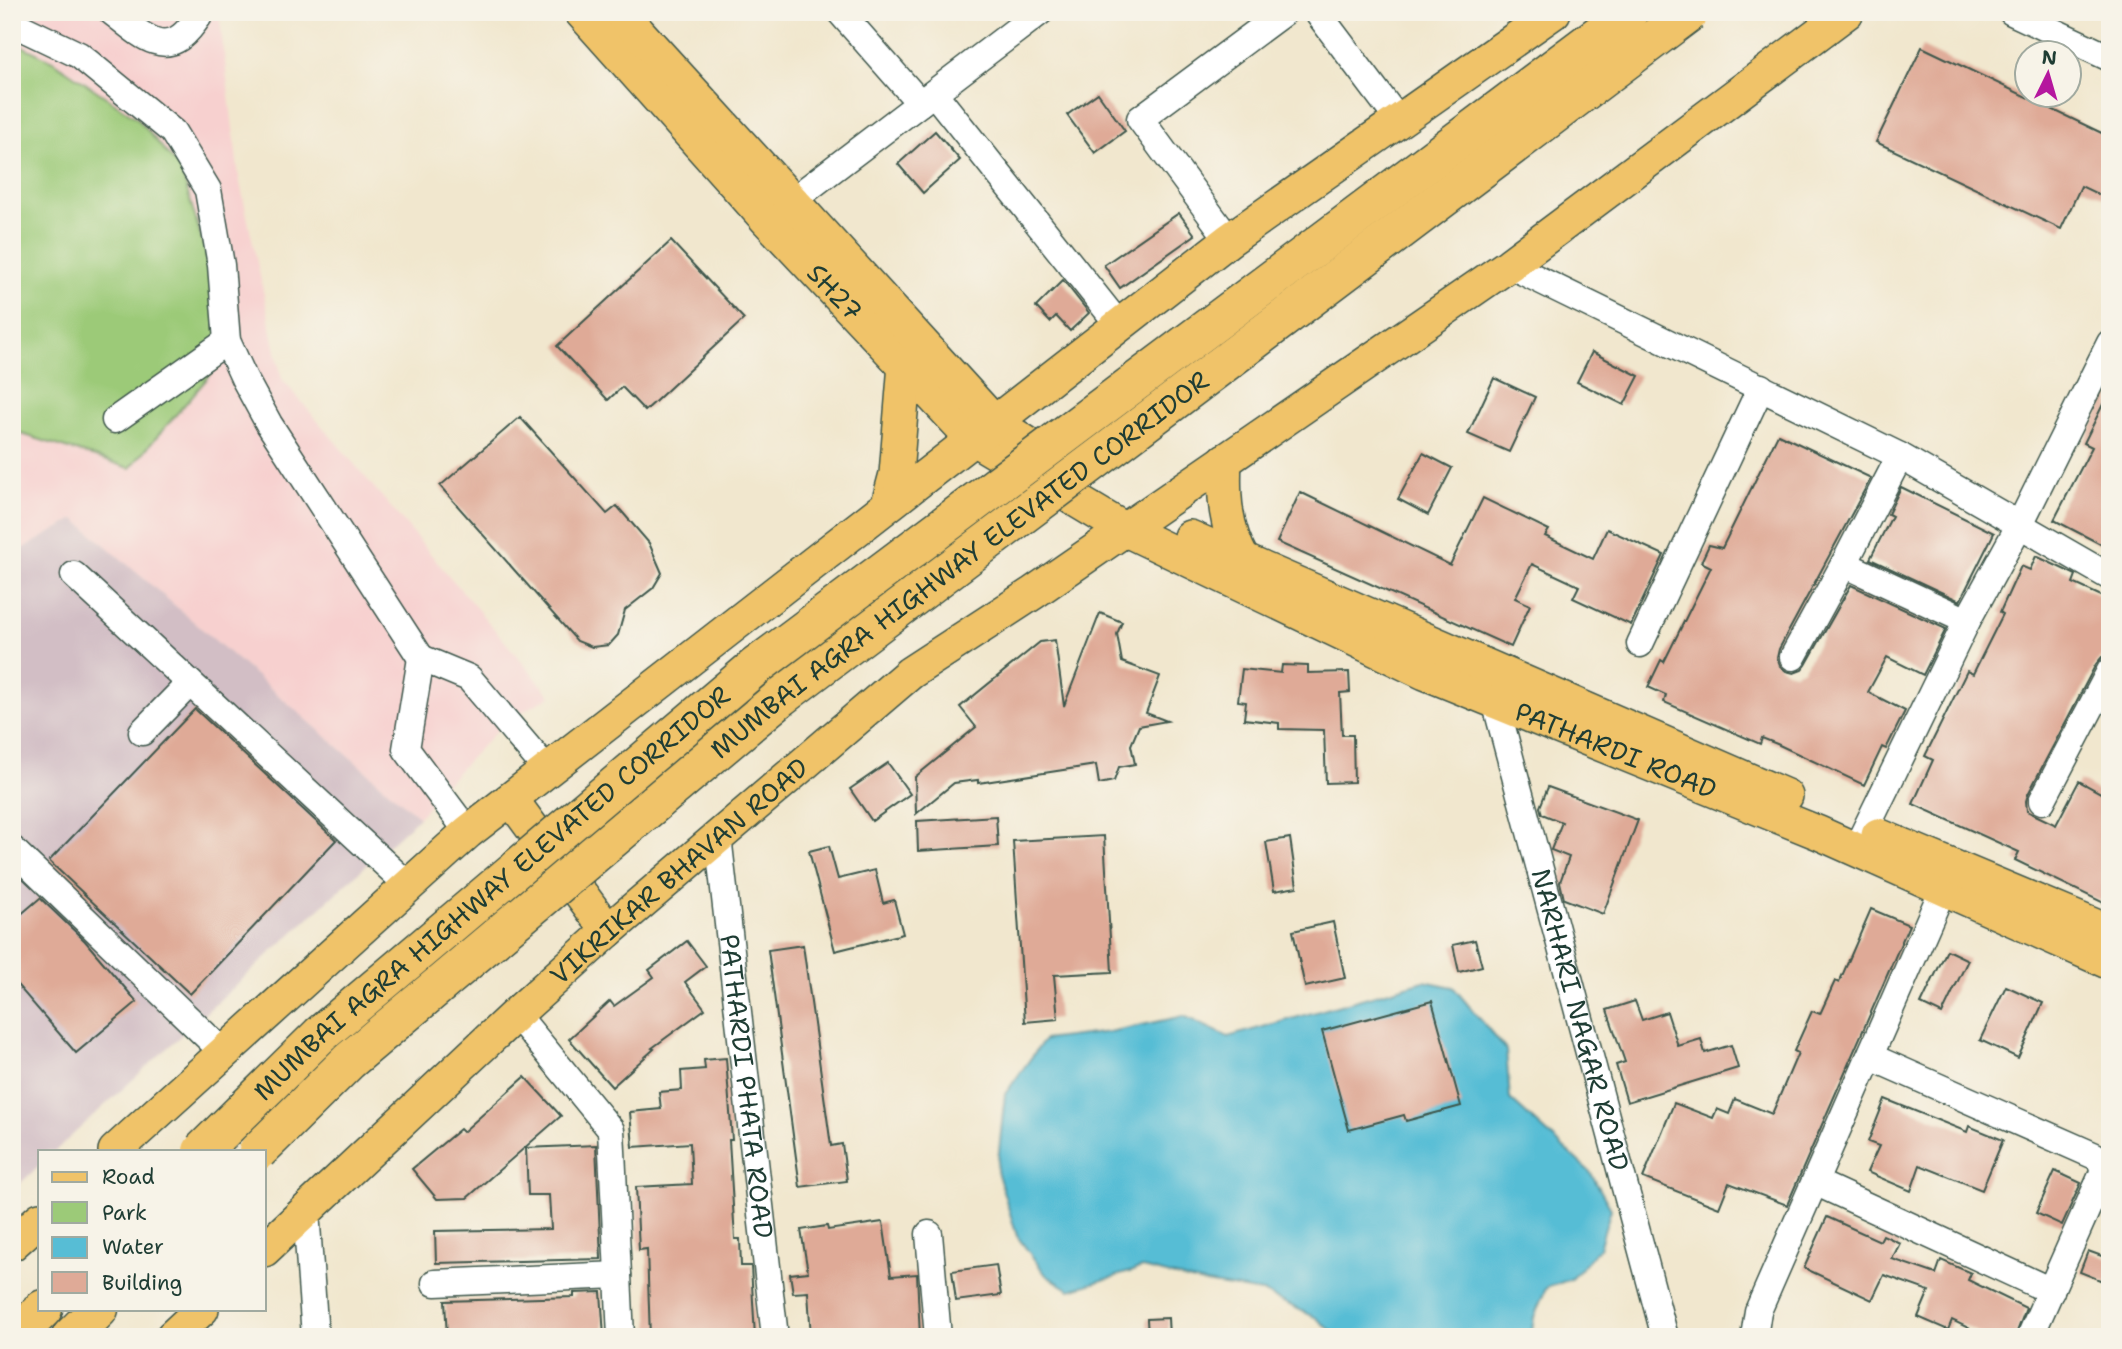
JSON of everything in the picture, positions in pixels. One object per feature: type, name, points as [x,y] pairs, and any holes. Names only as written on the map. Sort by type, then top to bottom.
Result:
[{"type":"highway","name":"MUMBAI AGRA HIGHWAY ELEVATED CORRIDOR","points":[[203,1150],[320,1035],[755,667],[1629,12]]},
{"type":"highway","name":"MUMBAI AGRA HIGHWAY ELEVATED CORRIDOR","points":[[259,1150],[349,1061],[781,697],[1690,12]]},
{"type":"highway","points":[[15,1337],[42,1310]]},
{"type":"highway","points":[[71,1337],[98,1310]]},
{"type":"main road","name":"SH27","points":[[581,12],[780,210],[905,364],[983,430],[1134,523]]},
{"type":"main road","points":[[620,12],[780,210],[983,430]]},
{"type":"main road","points":[[116,1150],[468,832],[1229,240],[1554,12]]},
{"type":"main road","name":"VIKRIKAR BHAVAN ROAD","points":[[266,1248],[608,931],[910,673],[1033,593],[1509,265],[1847,12]]},
{"type":"main road","points":[[888,504],[896,474],[905,364]]},
{"type":"main road","points":[[1225,460],[1226,517],[1229,532],[1243,560]]},
{"type":"main road","points":[[1134,523],[1243,560],[1497,685],[1860,840],[2110,932]]},
{"type":"main road","name":"PATHARDI ROAD","points":[[1134,523],[1425,673],[1497,685]]},
{"type":"main road","points":[[511,799],[608,931]]},
{"type":"main road","points":[[1860,840],[1943,889],[2110,963]]},
{"type":"main road","points":[[12,1244],[38,1221]]},
{"type":"main road","points":[[172,1337],[201,1310]]},
{"type":"street","points":[[112,12],[151,39],[167,44],[180,39],[201,12]]},
{"type":"street","points":[[840,12],[927,98],[1119,325]]},
{"type":"street","points":[[780,210],[1040,12]]},
{"type":"street","points":[[1229,240],[1140,119],[1284,12]]},
{"type":"street","points":[[1317,12],[1399,121]]},
{"type":"street","points":[[2012,12],[2110,58]]},
{"type":"street","points":[[12,23],[79,55],[173,132],[208,190],[221,265],[227,341],[269,424],[421,658],[469,678],[548,771]]},
{"type":"street","points":[[1509,265],[1900,457],[2110,577]]},
{"type":"street","points":[[115,420],[227,341]]},
{"type":"street","points":[[1860,840],[1967,621],[2019,526],[2110,343]]},
{"type":"street","points":[[1640,644],[1761,387]]},
{"type":"street","points":[[1793,657],[1900,457]]},
{"type":"street","points":[[1844,564],[1967,621]]},
{"type":"street","points":[[74,575],[409,886]]},
{"type":"street","points":[[421,658],[406,749],[468,832]]},
{"type":"street","points":[[2042,801],[2110,671]]},
{"type":"street","points":[[142,732],[190,682]]},
{"type":"street","name":"NARHARI NAGAR ROAD","points":[[1497,685],[1665,1337]]},
{"type":"street","name":"PATHARDI PHATA ROAD","points":[[718,836],[775,1337]]},
{"type":"street","points":[[12,849],[224,1053]]},
{"type":"street","points":[[1754,1337],[1758,1311],[1943,889]]},
{"type":"street","points":[[516,1014],[611,1130],[621,1337]]},
{"type":"street","points":[[1871,1057],[2101,1161],[2104,1168],[2102,1175],[2029,1337]]},
{"type":"street","points":[[1815,1182],[2051,1291]]},
{"type":"street","points":[[306,1211],[315,1337]]},
{"type":"street","points":[[929,1234],[938,1337]]},
{"type":"street","points":[[435,1283],[618,1275]]},
{"type":"shaded area","points":[[12,12],[219,12],[239,178],[282,379],[551,696],[506,721],[438,792],[419,817],[75,519],[12,555]]},
{"type":"shaded area","points":[[75,519],[419,817],[56,1150],[38,1150],[38,1167],[12,1191],[12,555]]},
{"type":"green space","points":[[12,41],[53,61],[138,119],[181,170],[205,250],[230,352],[130,468],[12,431]]},
{"type":"water","points":[[1424,981],[1453,987],[1506,1050],[1510,1099],[1590,1172],[1611,1209],[1599,1248],[1571,1279],[1546,1288],[1534,1317],[1531,1337],[1339,1337],[1315,1317],[1262,1292],[1199,1282],[1143,1268],[1070,1290],[1046,1275],[1017,1236],[997,1171],[1005,1094],[1044,1040],[1109,1032],[1184,1016],[1228,1037]]},
{"type":"building","points":[[1922,47],[2014,91],[2014,108],[2049,108],[2110,137],[2110,200],[2081,186],[2061,229],[1876,142]]},
{"type":"building","points":[[1098,93],[1125,131],[1095,153],[1067,115]]},
{"type":"building","points":[[935,131],[960,160],[923,193],[898,164]]},
{"type":"building","points":[[1179,213],[1195,235],[1120,288],[1104,265]]},
{"type":"building","points":[[671,241],[744,319],[645,411],[622,387],[608,400],[557,346]]},
{"type":"building","points":[[1063,280],[1089,313],[1070,331],[1056,316],[1050,322],[1036,307]]},
{"type":"building","points":[[1592,352],[1639,376],[1624,405],[1577,382]]},
{"type":"building","points":[[1494,378],[1535,397],[1509,452],[1468,434]]},
{"type":"building","points":[[2110,390],[2110,549],[2054,520],[2092,447],[2084,443]]},
{"type":"building","points":[[520,417],[607,514],[617,506],[649,543],[662,573],[653,588],[625,610],[618,635],[609,645],[592,647],[577,641],[440,486]]},
{"type":"building","points":[[1778,434],[1871,478],[1779,649],[1777,658],[1780,666],[1794,673],[1802,670],[1851,585],[1946,629],[1923,675],[1887,657],[1868,692],[1905,711],[1886,749],[1882,747],[1864,785],[1777,744],[1762,738],[1760,744],[1664,702],[1666,695],[1648,687],[1661,660],[1664,662],[1711,567],[1701,562],[1709,545],[1722,548]]},
{"type":"building","points":[[1423,453],[1452,468],[1428,515],[1398,499]]},
{"type":"building","points":[[1901,487],[1994,533],[1960,601],[1870,559],[1892,516],[1888,514]]},
{"type":"building","points":[[1300,492],[1450,565],[1483,498],[1549,530],[1545,536],[1593,559],[1607,529],[1664,555],[1631,625],[1573,598],[1579,586],[1532,564],[1515,598],[1530,605],[1511,647],[1277,542]]},
{"type":"building","points":[[2036,556],[2076,575],[2073,583],[2110,600],[2110,655],[2102,657],[2096,664],[2026,801],[2027,811],[2056,825],[2079,781],[2110,798],[2110,906],[2015,860],[2019,852],[1913,804],[1933,760],[1925,756],[1967,671],[1973,674],[2003,614],[2000,612],[2021,566],[2030,570]]},
{"type":"building","points":[[1100,613],[1122,622],[1117,634],[1122,662],[1160,676],[1146,713],[1167,721],[1139,726],[1131,745],[1135,764],[1119,767],[1114,781],[1099,784],[1096,765],[978,783],[978,780],[954,783],[916,814],[915,777],[976,727],[960,707],[1040,642],[1055,640],[1064,706]]},
{"type":"building","points":[[1282,665],[1308,666],[1308,673],[1349,672],[1350,692],[1340,693],[1342,735],[1353,735],[1354,782],[1326,783],[1324,730],[1279,729],[1279,723],[1244,719],[1246,702],[1238,701],[1242,669],[1281,673]]},
{"type":"building","points":[[195,709],[336,840],[190,994],[49,861]]},
{"type":"building","points":[[888,763],[910,794],[872,821],[850,789]]},
{"type":"building","points":[[1548,787],[1638,820],[1603,914],[1564,899],[1560,882],[1569,857],[1551,850],[1562,822],[1542,814],[1540,807]]},
{"type":"building","points":[[996,816],[998,846],[918,851],[917,821]]},
{"type":"building","points":[[1104,836],[1112,972],[1054,975],[1058,1019],[1025,1022],[1013,841]]},
{"type":"building","points":[[1290,838],[1297,887],[1274,891],[1266,842]]},
{"type":"building","points":[[829,846],[838,879],[875,870],[883,903],[894,900],[903,934],[835,951],[809,851]]},
{"type":"building","points":[[40,898],[85,941],[137,1002],[76,1053],[12,979],[12,922]]},
{"type":"building","points":[[1871,909],[1909,925],[1787,1205],[1729,1183],[1719,1208],[1643,1178],[1674,1103],[1713,1118],[1717,1109],[1729,1114],[1735,1099],[1772,1114],[1798,1053],[1794,1051],[1812,1011],[1820,1014],[1835,981],[1839,983]]},
{"type":"building","points":[[1333,922],[1345,978],[1305,987],[1293,931]]},
{"type":"building","points":[[1475,940],[1482,966],[1459,972],[1453,945]]},
{"type":"building","points":[[687,941],[706,966],[685,982],[705,1009],[652,1048],[654,1049],[612,1087],[569,1039],[610,1001],[614,1006],[654,977],[649,970]]},
{"type":"building","points":[[803,945],[831,1146],[842,1144],[847,1181],[800,1187],[768,950]]},
{"type":"building","points":[[1947,950],[1968,960],[1942,1014],[1921,1004]]},
{"type":"building","points":[[2006,986],[2043,1003],[2018,1058],[1980,1040]]},
{"type":"building","points":[[1432,1001],[1461,1106],[1406,1121],[1404,1115],[1349,1130],[1322,1031]]},
{"type":"building","points":[[1635,1001],[1642,1020],[1667,1012],[1678,1046],[1701,1039],[1705,1053],[1731,1045],[1738,1068],[1627,1102],[1616,1065],[1625,1062],[1607,1010]]},
{"type":"building","points":[[726,1058],[735,1239],[740,1239],[741,1266],[751,1266],[755,1337],[650,1337],[647,1249],[639,1250],[636,1187],[692,1184],[690,1143],[633,1147],[630,1112],[661,1109],[659,1092],[682,1090],[681,1071],[705,1069],[704,1060]]},
{"type":"building","points":[[525,1077],[561,1116],[467,1198],[437,1199],[412,1169],[460,1129],[463,1132]]},
{"type":"building","points":[[1885,1099],[1967,1132],[1969,1126],[2003,1140],[1982,1190],[1920,1165],[1911,1191],[1867,1172],[1879,1146],[1868,1142]]},
{"type":"building","points":[[596,1145],[601,1259],[436,1263],[435,1231],[551,1229],[549,1195],[528,1195],[526,1148]]},
{"type":"building","points":[[2055,1171],[2081,1183],[2062,1225],[2036,1213]]},
{"type":"building","points":[[1827,1217],[1880,1241],[1883,1235],[1900,1243],[1892,1259],[1936,1274],[1941,1260],[1971,1273],[1968,1280],[2026,1308],[2015,1337],[1987,1337],[1952,1320],[1948,1330],[1918,1317],[1929,1291],[1884,1275],[1872,1300],[1804,1268]]},
{"type":"building","points":[[883,1222],[891,1276],[917,1274],[920,1337],[811,1337],[808,1292],[793,1293],[790,1274],[808,1272],[801,1230],[827,1226],[828,1230]]},
{"type":"building","points":[[2088,1251],[2110,1259],[2110,1284],[2080,1272]]},
{"type":"building","points":[[996,1265],[1001,1295],[956,1301],[952,1271]]},
{"type":"building","points":[[601,1292],[604,1337],[447,1337],[445,1301],[574,1297],[574,1293]]},
{"type":"building","points":[[1168,1318],[1169,1337],[1148,1337],[1147,1319]]}]
